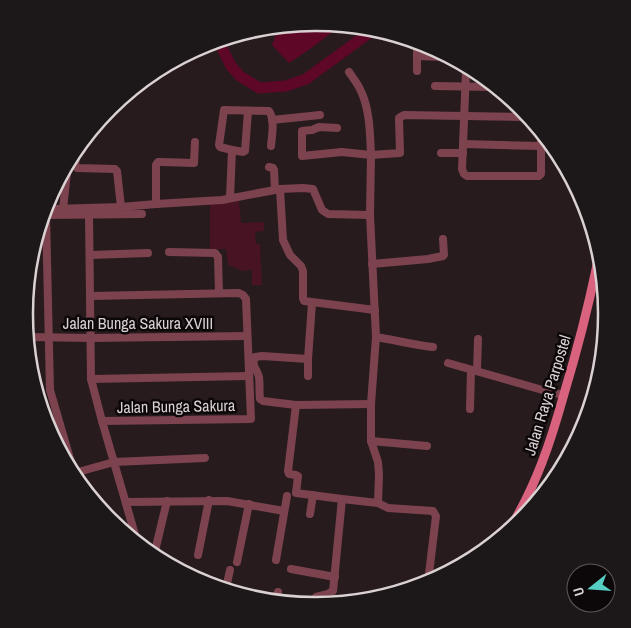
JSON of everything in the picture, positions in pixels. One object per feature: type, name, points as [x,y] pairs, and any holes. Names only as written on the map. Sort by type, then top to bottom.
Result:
[{"type":"main road","name":"Jalan Raya Parpostel","points":[[528,500],[555,427],[580,338],[595,273]]},
{"type":"street","points":[[417,50],[417,71]]},
{"type":"street","points":[[417,56],[433,57]]},
{"type":"street","points":[[349,72],[360,90],[367,110],[371,155],[370,215],[376,337],[371,404],[371,441],[378,462],[378,502]]},
{"type":"street","points":[[463,144],[541,146],[541,174],[536,177],[467,176],[464,174],[462,169],[463,153],[463,144],[465,87],[466,74]]},
{"type":"street","points":[[435,86],[484,87]]},
{"type":"street","points":[[248,111],[245,151],[220,148],[223,112],[225,110],[269,111],[272,116],[272,146]]},
{"type":"street","points":[[272,120],[320,115]]},
{"type":"street","points":[[337,128],[319,126],[302,132],[302,156],[342,152],[371,155],[400,153],[399,118],[404,115],[518,117]]},
{"type":"street","points":[[156,204],[156,165],[158,162],[194,163],[195,142]]},
{"type":"street","points":[[230,198],[232,150]]},
{"type":"street","points":[[441,152],[463,153]]},
{"type":"street","points":[[75,166],[77,168],[116,169],[121,208]]},
{"type":"street","points":[[268,167],[273,168],[275,174],[283,240],[290,255],[302,266],[304,301],[375,310]]},
{"type":"street","points":[[63,209],[66,182]]},
{"type":"street","points":[[53,209],[121,208],[222,200],[278,190],[303,188],[313,189],[322,210],[328,214],[370,215]]},
{"type":"street","points":[[51,214],[142,214]]},
{"type":"street","points":[[89,215],[91,379],[134,531]]},
{"type":"street","points":[[46,230],[50,390],[67,447]]},
{"type":"street","points":[[372,264],[443,256],[443,239]]},
{"type":"street","points":[[169,252],[215,253],[218,257],[219,293]]},
{"type":"street","points":[[90,255],[148,253]]},
{"type":"street","points":[[90,296],[219,293],[238,293],[243,295],[246,299],[248,376],[91,379]]},
{"type":"street","points":[[308,376],[312,303]]},
{"type":"street","name":"Jalan Bunga Sakura XVIII","points":[[33,336],[91,338],[247,336]]},
{"type":"street","points":[[376,337],[433,347]]},
{"type":"street","points":[[470,409],[478,339]]},
{"type":"street","points":[[308,359],[255,357],[253,362],[258,377],[260,398],[263,401],[296,405],[371,404]]},
{"type":"street","points":[[448,363],[564,395]]},
{"type":"street","name":"Jalan Bunga Sakura","points":[[102,420],[251,419],[248,376]]},
{"type":"street","points":[[296,405],[288,471],[289,474],[298,476],[296,493],[378,502],[388,508],[430,510],[435,513],[429,573]]},
{"type":"street","points":[[371,441],[426,446]]},
{"type":"street","points":[[80,471],[114,462],[205,458]]},
{"type":"street","points":[[310,514],[313,495]]},
{"type":"street","points":[[276,560],[287,496]]},
{"type":"street","points":[[316,597],[333,591],[342,499]]},
{"type":"street","points":[[198,555],[209,500]]},
{"type":"street","points":[[126,502],[227,500],[284,511]]},
{"type":"street","points":[[156,547],[167,501]]},
{"type":"street","points":[[236,562],[249,504]]},
{"type":"street","points":[[291,569],[335,577]]},
{"type":"street","points":[[227,583],[230,570]]},
{"type":"shaded area","points":[[316,31],[333,32],[289,63],[272,45],[276,34]]},
{"type":"shaded area","points":[[239,200],[241,223],[264,222],[264,231],[255,232],[256,244],[260,244],[262,285],[252,285],[252,270],[239,271],[239,269],[228,265],[226,249],[210,249],[210,204],[223,204]]},
{"type":"waterway","points":[[222,47],[231,66],[240,76],[259,88],[286,86],[306,79],[365,36]]}]
